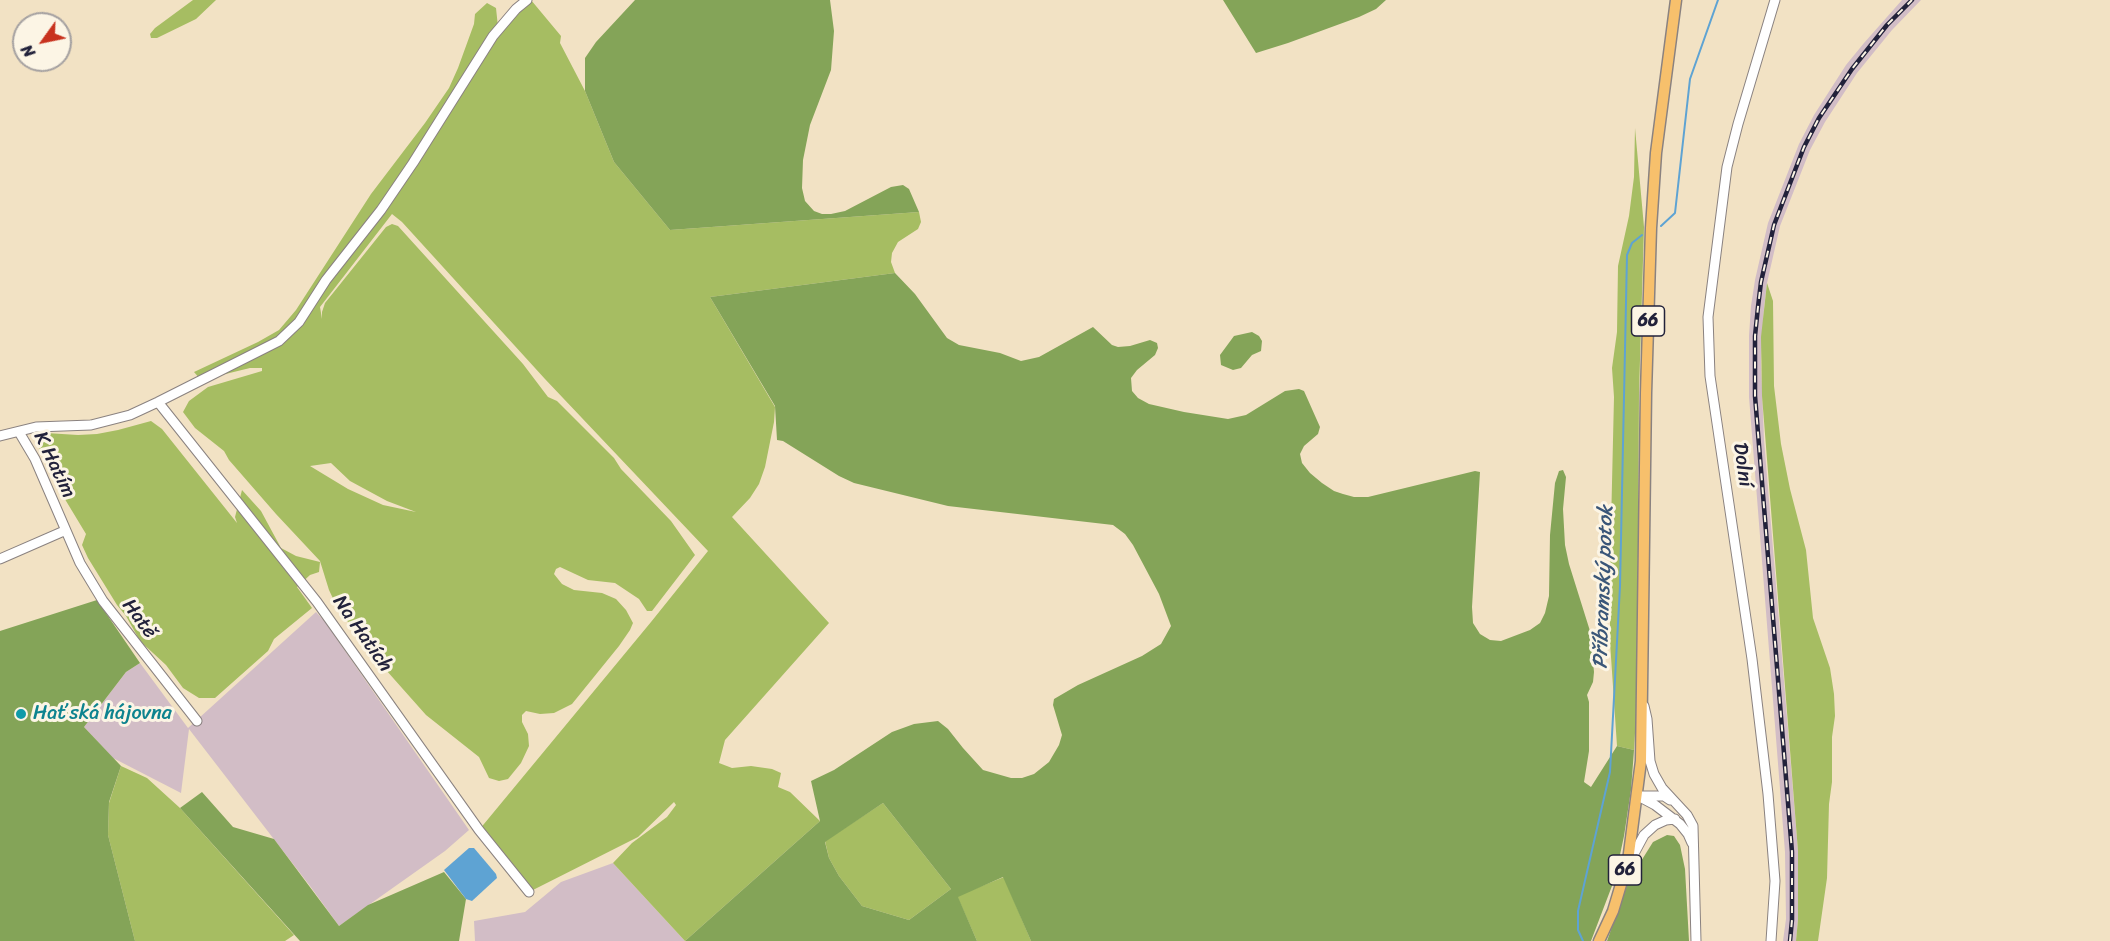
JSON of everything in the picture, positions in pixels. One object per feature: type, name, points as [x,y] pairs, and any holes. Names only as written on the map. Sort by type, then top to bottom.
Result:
[{"type":"main road","name":"66","points":[[1599,941],[1612,911],[1628,861],[1641,761],[1646,393],[1651,228],[1656,153],[1676,0]]},
{"type":"street","points":[[19,432],[36,427],[91,425],[110,421],[158,402],[279,341],[299,322],[326,280],[381,210],[493,36],[516,9],[527,0]]},
{"type":"street","name":"Dolní","points":[[1771,941],[1775,880],[1768,794],[1749,637],[1710,376],[1708,318],[1727,167],[1775,0]]},
{"type":"street","name":"Na Hatích","points":[[158,402],[317,602],[479,830],[529,892]]},
{"type":"street","name":"K Hatím","points":[[0,436],[19,432],[35,459],[64,531]]},
{"type":"street","points":[[0,559],[64,531]]},
{"type":"street","name":"Hatě","points":[[64,531],[103,602],[197,721]]},
{"type":"street","points":[[1642,701],[1647,719],[1650,761],[1654,774],[1662,789],[1687,815],[1693,826],[1696,941]]},
{"type":"street","points":[[1638,796],[1664,796],[1675,802]]},
{"type":"street","points":[[1638,796],[1655,804],[1675,819],[1688,834],[1695,854]]},
{"type":"street","points":[[1623,880],[1644,835],[1660,822],[1675,819]]},
{"type":"shaded area","points":[[1902,0],[1921,0],[1892,30],[1857,73],[1825,122],[1810,150],[1780,226],[1767,283],[1761,361],[1764,440],[1798,851],[1796,941],[1783,941],[1786,919],[1785,852],[1749,397],[1751,306],[1768,223],[1799,144],[1814,115],[1846,65]]},
{"type":"shaded area","points":[[316,612],[469,830],[445,851],[339,926],[189,729],[181,793],[113,758],[84,727],[126,672],[140,663],[188,728]]},
{"type":"shaded area","points":[[613,863],[685,941],[475,941],[474,921],[525,912],[561,882]]},
{"type":"green space","points":[[193,0],[216,0],[196,19],[157,38],[151,38],[150,34],[155,28]]},
{"type":"green space","points":[[531,0],[561,36],[560,43],[585,91],[614,162],[670,230],[919,212],[921,222],[918,229],[898,242],[892,253],[891,262],[895,273],[710,297],[775,407],[765,467],[759,484],[750,498],[732,517],[829,623],[725,740],[719,763],[732,768],[751,766],[772,769],[781,773],[778,787],[790,792],[820,821],[685,941],[613,863],[632,843],[667,817],[676,805],[674,802],[638,837],[529,892],[479,830],[708,551],[545,379],[402,222],[392,214],[320,307],[322,319],[325,303],[386,227],[392,224],[398,226],[523,364],[548,397],[557,401],[614,458],[621,469],[671,521],[695,555],[652,611],[647,611],[639,599],[615,583],[588,580],[560,567],[556,569],[554,574],[562,584],[574,590],[602,593],[616,599],[626,610],[633,623],[619,646],[572,704],[554,713],[540,714],[526,711],[522,715],[529,746],[521,763],[508,779],[499,781],[489,778],[479,757],[426,715],[378,661],[338,609],[320,561],[276,514],[229,460],[224,451],[195,428],[183,412],[189,401],[208,387],[262,371],[262,368],[250,368],[201,380],[194,372],[279,330],[296,310],[371,194],[449,88],[474,24],[475,14],[487,3],[496,8],[498,27]],"holes":[[[331,463],[350,481],[387,501],[416,512],[383,505],[348,489],[310,466]]]},
{"type":"green space","points":[[635,0],[830,0],[834,31],[831,70],[810,125],[803,160],[802,188],[805,201],[814,211],[831,214],[845,211],[891,187],[903,185],[909,189],[919,212],[670,230],[614,162],[585,91],[585,58],[596,42]]},
{"type":"green space","points":[[1223,0],[1386,0],[1376,9],[1359,17],[1256,53]]},
{"type":"green space","points":[[1635,128],[1644,227],[1639,393],[1637,700],[1634,750],[1617,746],[1610,642],[1610,569],[1614,397],[1612,368],[1617,332],[1618,266],[1629,216],[1634,177]]},
{"type":"green space","points":[[895,273],[915,294],[947,338],[959,345],[1000,353],[1021,361],[1039,357],[1093,327],[1112,345],[1118,347],[1150,340],[1157,343],[1158,348],[1155,355],[1131,378],[1132,391],[1138,398],[1149,404],[1228,419],[1246,415],[1285,391],[1299,389],[1304,391],[1320,427],[1318,434],[1304,446],[1300,454],[1302,463],[1310,473],[1334,491],[1354,497],[1368,497],[1475,471],[1480,472],[1472,607],[1473,623],[1480,634],[1490,640],[1501,641],[1530,630],[1540,623],[1545,613],[1549,596],[1550,535],[1555,483],[1559,471],[1563,470],[1566,477],[1563,509],[1565,545],[1590,631],[1594,672],[1593,682],[1587,695],[1589,751],[1584,782],[1591,787],[1617,746],[1634,750],[1631,790],[1615,878],[1591,941],[1031,941],[1003,877],[958,897],[977,941],[685,941],[820,821],[811,781],[834,770],[892,732],[914,724],[938,721],[948,729],[983,770],[1011,778],[1022,778],[1034,774],[1049,762],[1062,735],[1053,705],[1054,699],[1078,685],[1142,656],[1161,644],[1171,626],[1159,594],[1133,545],[1125,534],[1113,525],[948,506],[854,483],[783,441],[777,440],[775,406],[710,297]],"holes":[[[883,803],[951,889],[909,920],[862,906],[839,876],[829,858],[825,842]]]},
{"type":"green space","points":[[1767,283],[1773,301],[1774,386],[1781,444],[1806,550],[1813,618],[1830,668],[1834,694],[1835,716],[1832,737],[1827,878],[1818,941],[1796,941],[1798,851],[1762,396],[1761,337]]},
{"type":"green space","points":[[1252,332],[1262,341],[1261,351],[1252,355],[1241,368],[1233,370],[1221,365],[1220,355],[1234,336]]},
{"type":"green space","points":[[151,421],[162,429],[237,523],[235,517],[242,490],[261,511],[281,548],[296,556],[320,562],[319,572],[310,575],[297,587],[312,608],[274,639],[268,651],[215,698],[199,698],[183,688],[166,665],[140,641],[88,558],[82,545],[86,534],[57,486],[37,443],[46,433],[97,434]]},
{"type":"green space","points":[[97,600],[140,663],[126,672],[84,727],[121,766],[109,802],[108,835],[135,941],[0,941],[0,631]]},
{"type":"green space","points":[[121,766],[147,778],[180,808],[294,935],[285,941],[135,941],[108,835],[109,803]]},
{"type":"green space","points":[[202,792],[233,827],[274,839],[339,926],[368,905],[444,872],[466,899],[459,941],[300,941],[180,808]]},
{"type":"green space","points":[[883,803],[951,889],[909,920],[862,906],[839,876],[829,858],[825,841]]},
{"type":"green space","points":[[1667,835],[1674,836],[1680,845],[1685,869],[1689,941],[1607,941],[1628,882],[1653,842]]},
{"type":"green space","points":[[1004,877],[1031,941],[977,941],[957,896]]},
{"type":"water","points":[[469,848],[474,848],[497,878],[472,901],[466,899],[444,870]]},
{"type":"waterway","name":"Příbramský potok","points":[[1661,226],[1675,213],[1690,79],[1718,0]]},
{"type":"waterway","name":"Příbramský potok","points":[[1583,941],[1578,930],[1578,911],[1610,772],[1620,586],[1627,255],[1632,243],[1642,235]]},
{"type":"railway","points":[[1790,941],[1792,852],[1755,396],[1755,336],[1761,282],[1774,225],[1804,147],[1819,118],[1852,69],[1887,25],[1912,0]]},
{"type":"place","name":"Haťská hájovna","points":[[21,714]]}]
